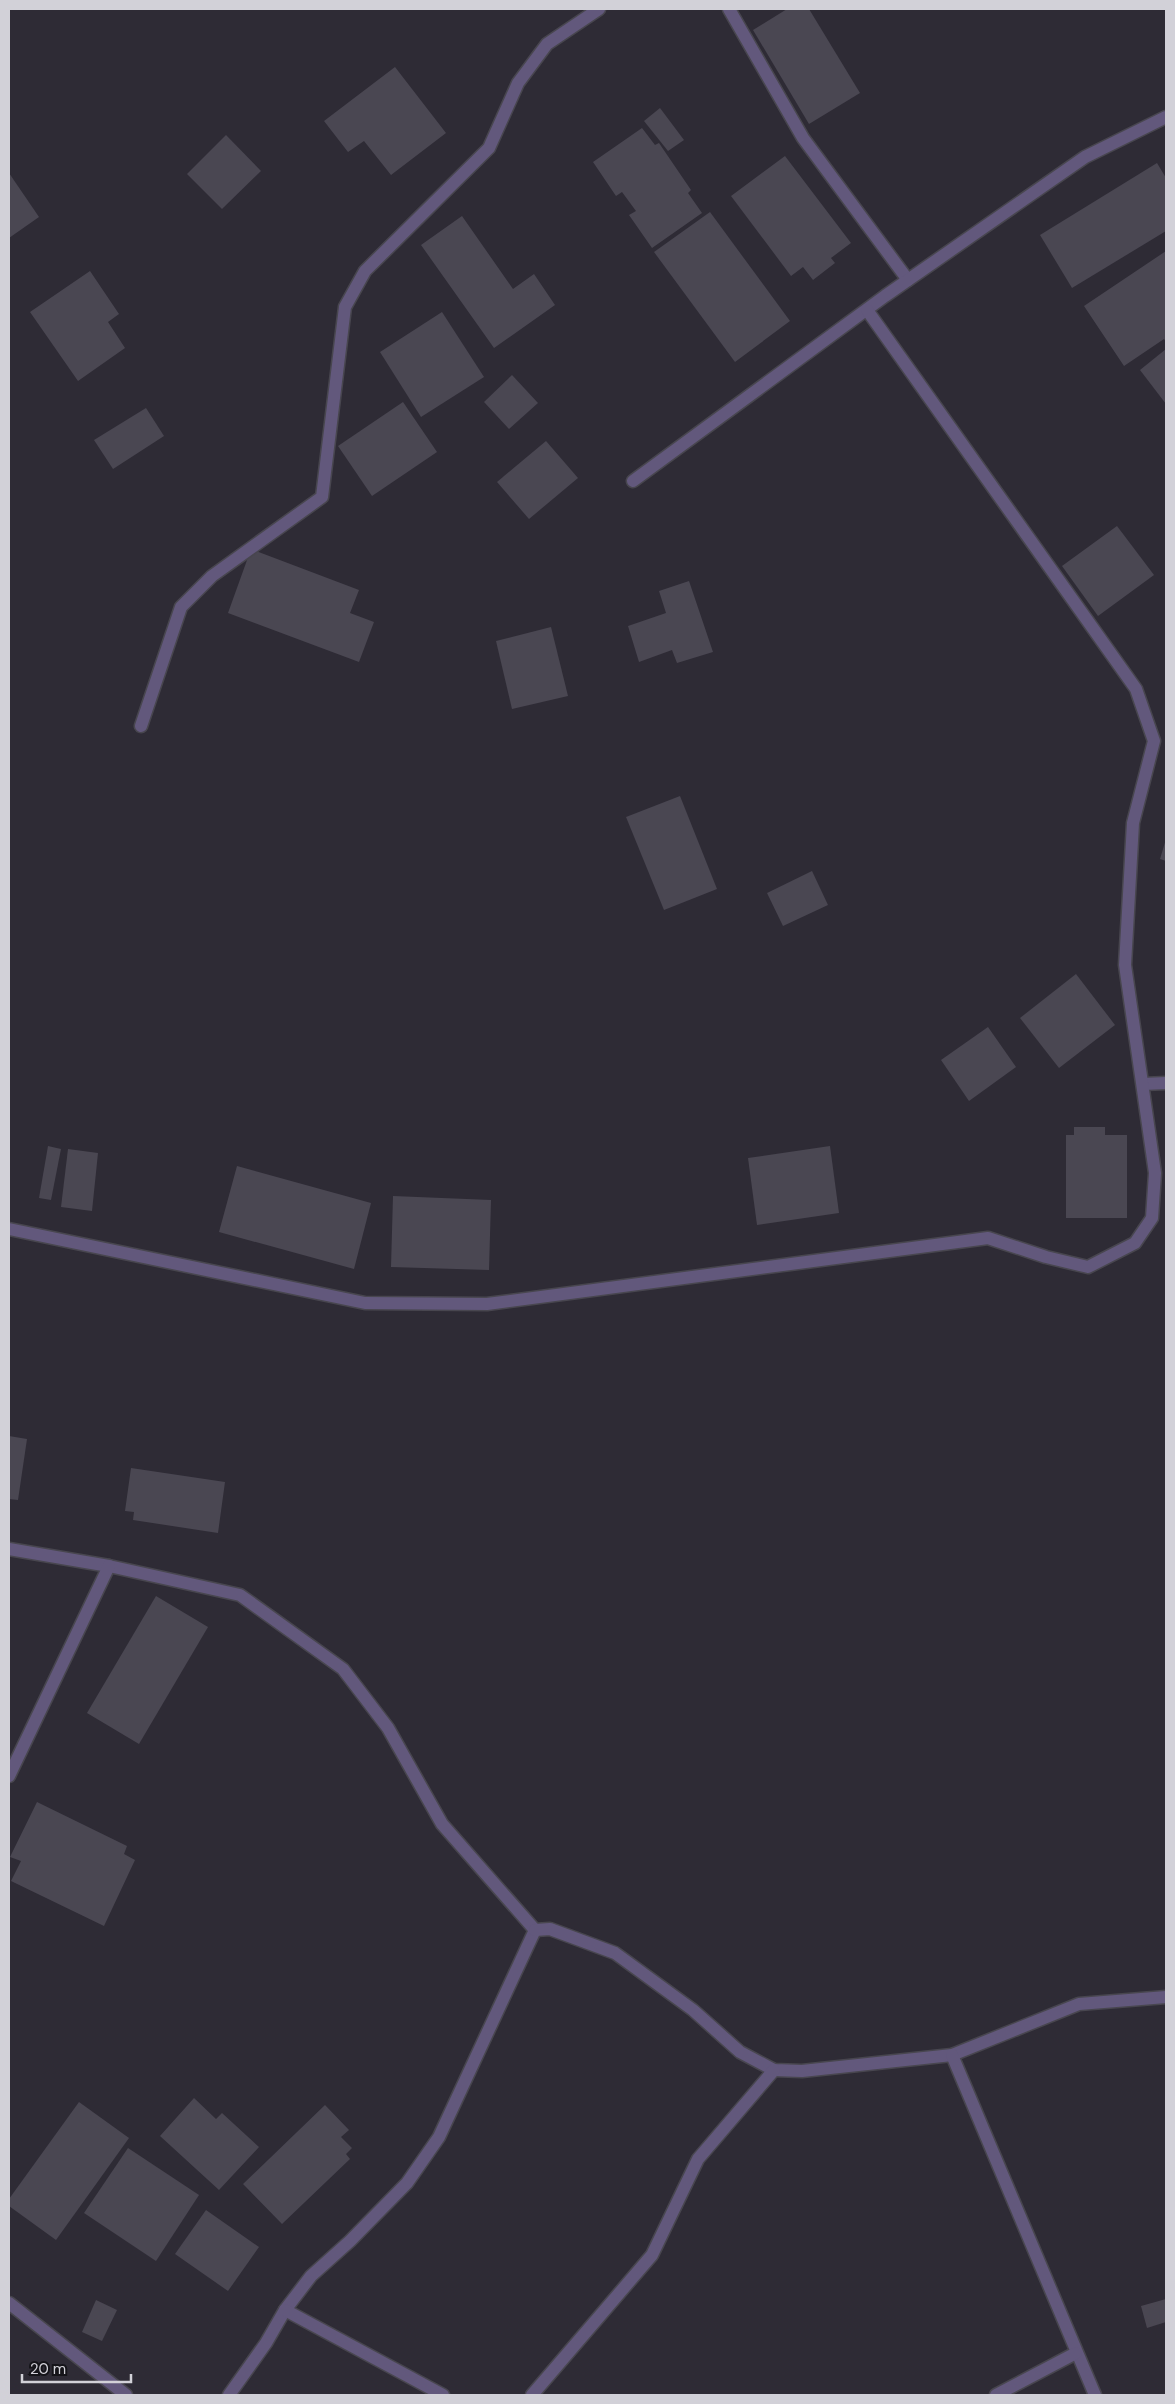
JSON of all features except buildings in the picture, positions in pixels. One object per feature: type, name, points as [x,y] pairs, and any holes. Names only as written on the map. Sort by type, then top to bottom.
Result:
[{"type":"street","points":[[142,726],[181,607],[212,576],[322,497],[345,307],[365,270],[489,148],[518,83],[547,44],[599,9]]},
{"type":"street","points":[[729,9],[803,138],[908,280]]},
{"type":"street","points":[[633,481],[866,310],[1085,157],[1166,117]]},
{"type":"street","points":[[9,1228],[364,1303],[487,1304],[988,1238],[1046,1257],[1088,1267],[1135,1243],[1152,1218],[1155,1173],[1125,965],[1133,824],[1154,741],[1136,689],[866,310]]},
{"type":"street","points":[[1143,1084],[1166,1083]]},
{"type":"street","points":[[9,1549],[109,1566],[240,1595],[343,1669],[388,1728],[442,1824],[535,1930]]},
{"type":"street","points":[[9,1776],[109,1566]]},
{"type":"street","points":[[535,1930],[550,1929],[615,1953],[693,2010],[740,2052],[774,2070],[802,2071],[952,2055],[1080,2004],[1166,1997]]},
{"type":"street","points":[[229,2395],[266,2342],[285,2310],[311,2276],[350,2241],[406,2182],[439,2137],[535,1930]]},
{"type":"street","points":[[952,2055],[1095,2395]]},
{"type":"street","points":[[532,2395],[652,2254],[698,2159],[774,2070]]},
{"type":"street","points":[[9,2303],[126,2395]]},
{"type":"street","points":[[285,2310],[442,2395]]},
{"type":"street","points":[[996,2395],[1076,2353]]}]
